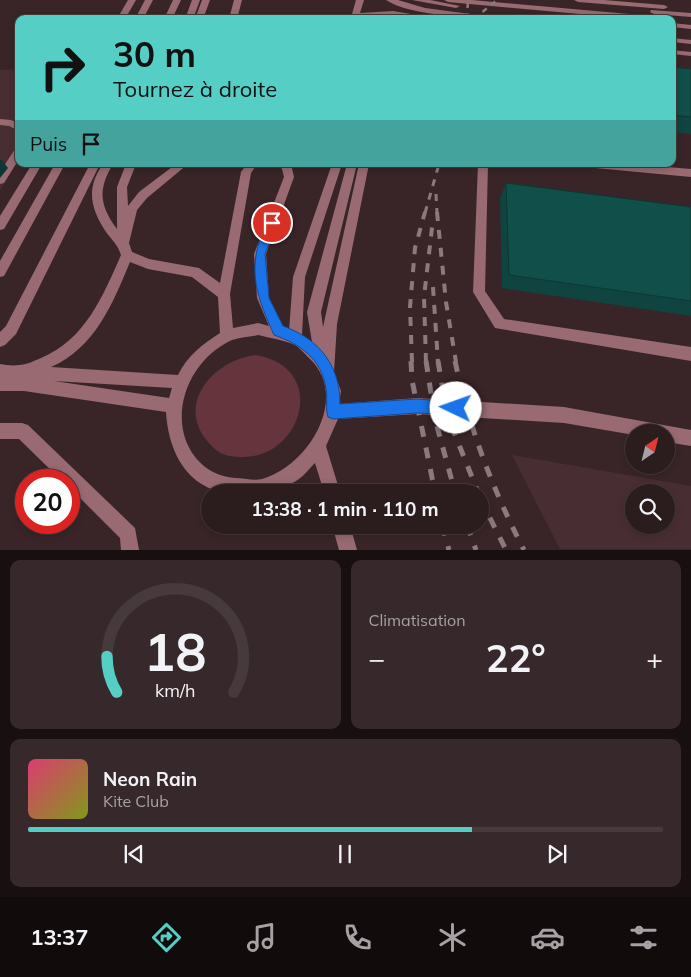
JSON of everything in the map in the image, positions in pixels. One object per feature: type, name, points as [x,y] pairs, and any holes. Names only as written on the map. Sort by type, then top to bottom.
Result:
[{"type":"street","points":[[123,15],[132,0]]},
{"type":"street","points":[[141,15],[149,0]]},
{"type":"street","points":[[170,15],[177,0]]},
{"type":"street","points":[[178,15],[184,0]]},
{"type":"street","points":[[190,15],[196,0]]},
{"type":"street","points":[[200,15],[206,0]]},
{"type":"street","points":[[234,15],[238,0]]},
{"type":"street","points":[[354,15],[360,0]]},
{"type":"street","points":[[390,0],[424,10],[468,15]]},
{"type":"street","points":[[416,0],[433,4],[556,15]]},
{"type":"street","points":[[448,0],[618,15]]},
{"type":"street","points":[[512,0],[691,15]]},
{"type":"street","points":[[578,0],[691,10]]},
{"type":"street","points":[[652,0],[678,8]]},
{"type":"street","points":[[374,15],[394,13],[411,15]]},
{"type":"street","points":[[676,20],[691,21]]},
{"type":"street","points":[[676,25],[691,27]]},
{"type":"street","points":[[676,35],[691,36]]},
{"type":"street","points":[[676,40],[691,42]]},
{"type":"street","points":[[676,52],[691,54]]},
{"type":"street","points":[[0,122],[11,123],[15,126]]},
{"type":"street","points":[[0,180],[15,157]]},
{"type":"street","points":[[0,226],[35,167]]},
{"type":"street","points":[[0,272],[58,167]]},
{"type":"street","points":[[0,341],[11,330],[93,167]]},
{"type":"street","points":[[106,167],[97,183],[97,200],[111,233],[125,249],[148,264],[195,272],[224,294]]},
{"type":"street","points":[[125,249],[122,187],[130,167]]},
{"type":"street","points":[[122,200],[138,167]]},
{"type":"street","points":[[22,372],[55,358],[84,337],[102,313],[125,249],[132,209],[143,194],[179,167]]},
{"type":"street","points":[[227,336],[224,294],[246,172],[250,167]]},
{"type":"street","points":[[278,331],[264,298],[260,254],[290,177],[287,167]]},
{"type":"street","points":[[294,336],[299,278],[336,167]]},
{"type":"street","points":[[324,364],[309,345],[294,336],[278,331],[258,329],[227,336],[195,360],[181,382],[174,406],[173,428],[179,449],[192,468],[210,481],[233,488],[257,488],[281,480],[302,466],[319,448],[333,412],[333,390],[324,364],[314,312],[351,167]]},
{"type":"street","points":[[324,364],[330,324],[363,167]]},
{"type":"street","points":[[483,167],[479,292],[500,324],[691,354]]},
{"type":"street","points":[[627,167],[691,173]]},
{"type":"street","points":[[0,375],[22,372],[181,382]]},
{"type":"street","points":[[0,375],[24,384],[174,406]]},
{"type":"street","points":[[333,412],[417,406],[564,415],[625,426]]},
{"type":"street","points":[[0,431],[22,431],[129,534],[130,550]]},
{"type":"street","points":[[675,435],[691,438]]},
{"type":"street","points":[[319,448],[330,484]]},
{"type":"street","points":[[344,534],[348,550]]},
{"type":"shaded area","points":[[15,69],[15,166],[0,190],[0,70]]},
{"type":"shaded area","points":[[255,355],[278,362],[293,375],[299,392],[299,410],[293,427],[281,442],[265,453],[244,457],[225,455],[215,449],[202,435],[196,420],[196,405],[201,391],[210,378],[222,367]]},
{"type":"shaded area","points":[[512,455],[691,486],[691,549],[560,549]]},
{"type":"building","points":[[676,67],[691,69],[691,117],[676,115]]},
{"type":"building","points":[[506,183],[691,207],[691,301],[509,275]]},
{"type":"railway","points":[[467,15],[468,0]]},
{"type":"railway","points":[[479,15],[497,0]]},
{"type":"railway","points":[[425,213],[438,167]]},
{"type":"railway","points":[[436,194],[437,213]]},
{"type":"railway","points":[[412,362],[410,307],[415,248],[425,212]]},
{"type":"railway","points":[[437,212],[446,302],[456,362]]},
{"type":"railway","points":[[426,362],[424,297],[433,219]]},
{"type":"railway","points":[[433,287],[438,362]]},
{"type":"railway","points":[[411,361],[412,380],[433,484]]},
{"type":"railway","points":[[426,361],[435,419],[453,484]]},
{"type":"railway","points":[[438,361],[447,415],[475,484]]},
{"type":"railway","points":[[455,361],[467,410],[483,458],[502,505],[524,550]]},
{"type":"railway","points":[[489,516],[506,550]]},
{"type":"railway","points":[[445,534],[449,550]]},
{"type":"railway","points":[[470,534],[476,550]]},
{"type":"route","points":[[272,223],[260,254],[264,298],[278,331],[294,336],[309,345],[321,358],[328,370],[333,390],[333,412],[417,406],[456,408]]}]
